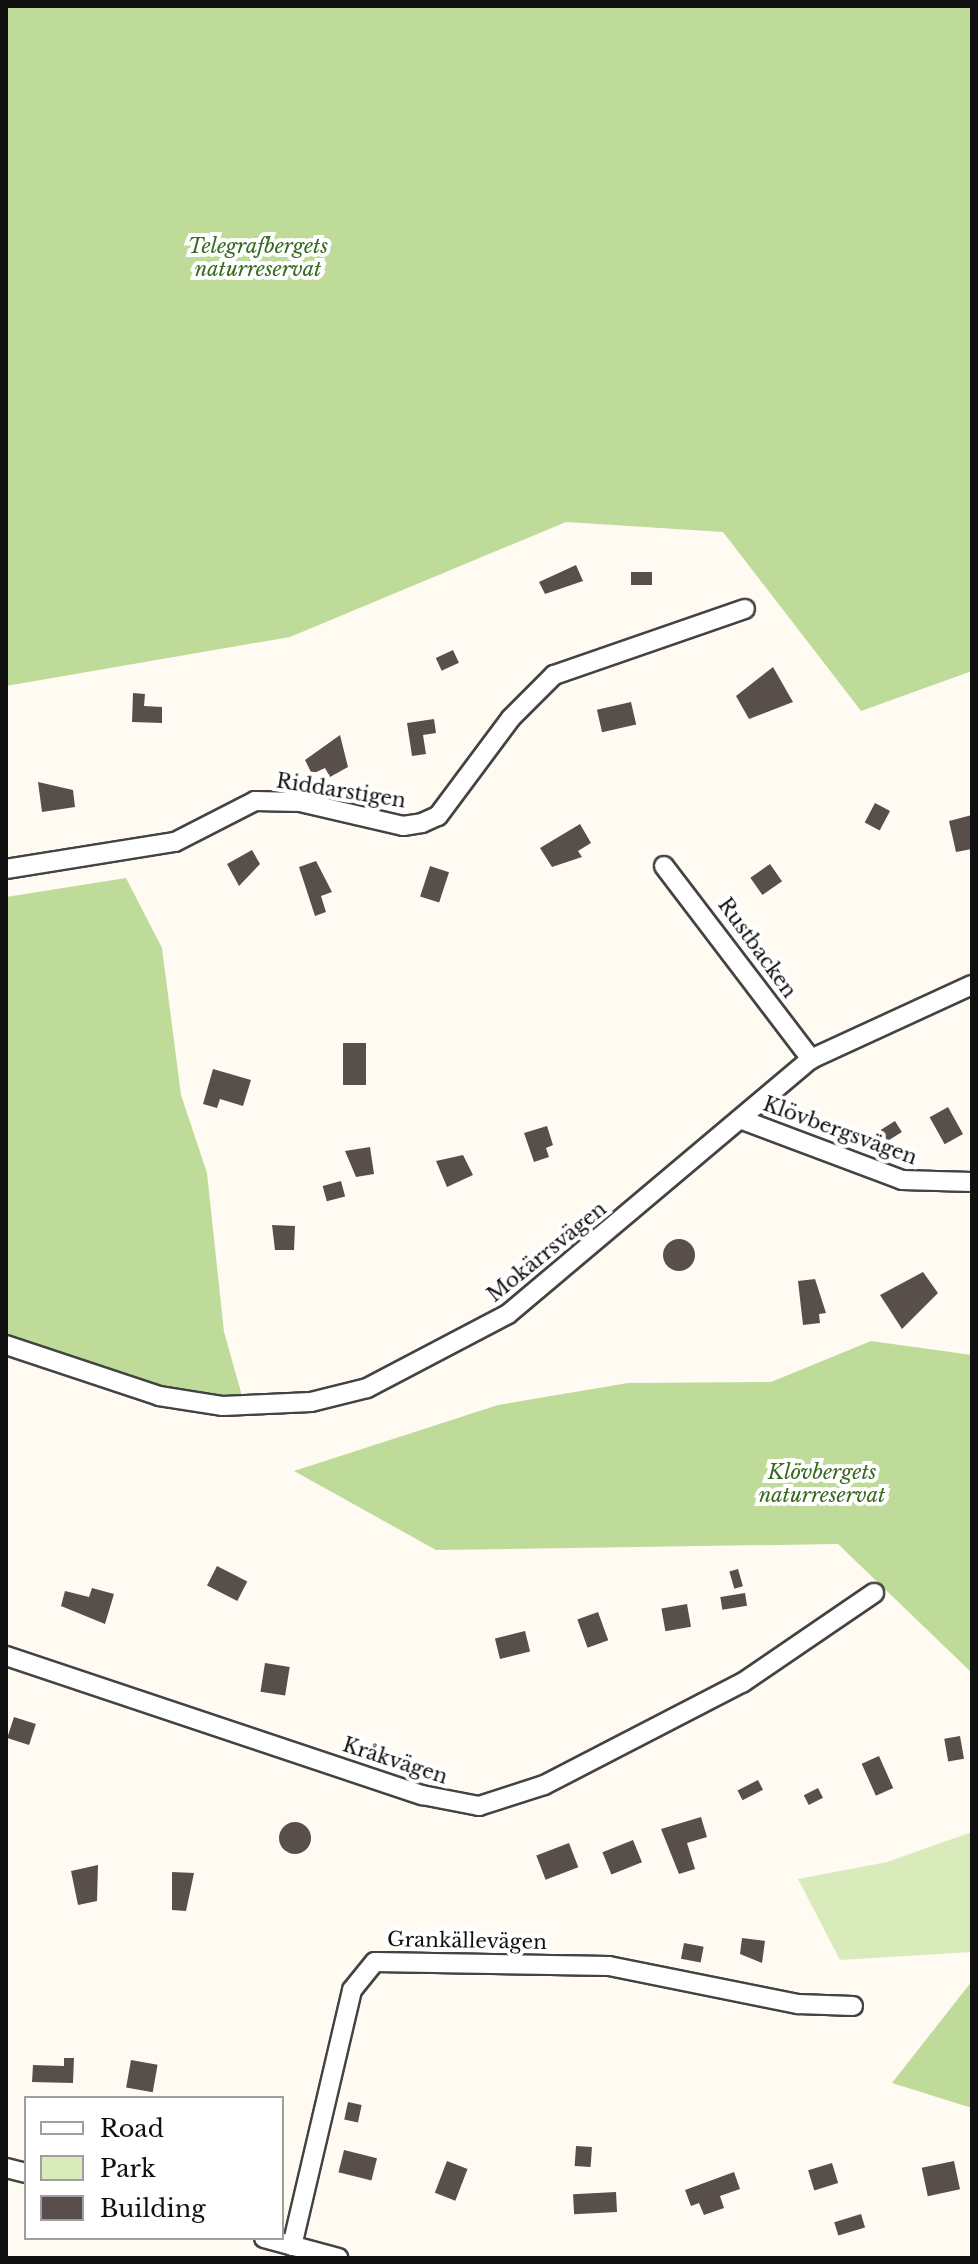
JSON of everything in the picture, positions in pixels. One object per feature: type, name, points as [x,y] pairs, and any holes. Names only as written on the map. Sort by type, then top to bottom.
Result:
[{"type":"street","name":"Riddarstigen","points":[[6,869],[175,842],[255,801],[300,802],[403,826],[422,823],[438,816],[511,718],[554,675],[745,609]]},
{"type":"street","name":"Rustbacken","points":[[664,866],[811,1059]]},
{"type":"street","name":"Mokärrsvägen","points":[[6,1345],[197,1402],[274,1406],[342,1396],[431,1358],[508,1314],[811,1059],[972,985]]},
{"type":"street","name":"Klövbergsvägen","points":[[740,1119],[902,1180],[972,1182]]},
{"type":"street","name":"Kråkvägen","points":[[6,1656],[422,1795],[479,1806],[544,1785],[742,1683],[874,1593]]},
{"type":"street","name":"Grankällevägen","points":[[292,2246],[352,1990],[375,1962],[609,1966],[798,2004],[853,2006]]},
{"type":"street","points":[[271,2240],[338,2258]]},
{"type":"green space","name":"Telegrafbergets naturreservat","points":[[6,6],[972,6],[972,671],[861,711],[723,532],[566,522],[290,637],[6,686]]},
{"type":"green space","points":[[126,878],[162,948],[181,1095],[207,1173],[224,1332],[244,1403],[161,1391],[6,1337],[6,897]]},
{"type":"green space","name":"Klövbergets naturreservat","points":[[871,1341],[972,1355],[972,1673],[838,1544],[436,1550],[294,1471],[498,1405],[628,1383],[771,1382]]},
{"type":"green space","points":[[972,1832],[972,1952],[840,1960],[798,1879],[887,1862]]},
{"type":"green space","points":[[972,1981],[972,2108],[892,2083]]},
{"type":"building","points":[[576,565],[583,581],[545,594],[539,582]]},
{"type":"building","points":[[631,572],[652,572],[652,585],[631,585]]},
{"type":"building","points":[[453,650],[459,663],[442,671],[436,658]]},
{"type":"building","points":[[773,667],[793,702],[749,719],[736,696]]},
{"type":"building","points":[[133,693],[145,694],[144,706],[162,707],[162,723],[132,722]]},
{"type":"building","points":[[631,702],[636,724],[602,732],[597,710]]},
{"type":"building","points":[[434,719],[436,733],[423,735],[426,754],[412,756],[407,723]]},
{"type":"building","points":[[340,735],[348,767],[330,777],[325,768],[312,774],[305,760]]},
{"type":"building","points":[[38,782],[73,790],[75,807],[42,812]]},
{"type":"building","points":[[875,803],[890,811],[880,830],[865,822]]},
{"type":"building","points":[[972,815],[972,849],[956,852],[949,821]]},
{"type":"building","points":[[580,824],[591,843],[578,851],[582,857],[552,867],[540,848]]},
{"type":"building","points":[[252,850],[260,864],[239,886],[227,864]]},
{"type":"building","points":[[316,861],[332,892],[321,896],[326,912],[315,916],[299,867]]},
{"type":"building","points":[[770,864],[782,881],[762,895],[750,878]]},
{"type":"building","points":[[430,866],[449,872],[439,903],[420,896]]},
{"type":"building","points":[[343,1043],[366,1043],[366,1085],[343,1085]]},
{"type":"building","points":[[213,1069],[251,1080],[243,1106],[220,1099],[217,1108],[203,1104]]},
{"type":"building","points":[[948,1107],[963,1134],[945,1144],[930,1117]]},
{"type":"building","points":[[895,1121],[902,1132],[887,1141],[881,1130]]},
{"type":"building","points":[[547,1126],[553,1145],[546,1148],[549,1157],[534,1162],[524,1133]]},
{"type":"building","points":[[370,1147],[374,1174],[356,1177],[345,1151]]},
{"type":"building","points":[[463,1155],[473,1175],[447,1187],[436,1161]]},
{"type":"building","points":[[341,1181],[345,1196],[327,1201],[323,1186]]},
{"type":"building","points":[[272,1225],[295,1226],[294,1250],[275,1250]]},
{"type":"building","points":[[679,1239],[691,1243],[695,1255],[691,1267],[679,1271],[667,1267],[663,1255],[667,1243]]},
{"type":"building","points":[[923,1272],[938,1293],[902,1329],[880,1295]]},
{"type":"building","points":[[815,1279],[826,1313],[819,1314],[820,1323],[803,1325],[798,1281]]},
{"type":"building","points":[[217,1566],[247,1581],[237,1601],[207,1586]]},
{"type":"building","points":[[738,1569],[743,1586],[734,1589],[729,1571]]},
{"type":"building","points":[[92,1588],[114,1594],[105,1624],[61,1606],[65,1591],[89,1597]]},
{"type":"building","points":[[745,1593],[747,1606],[722,1610],[720,1597]]},
{"type":"building","points":[[687,1604],[691,1627],[665,1631],[661,1609]]},
{"type":"building","points":[[598,1612],[608,1640],[588,1648],[577,1620]]},
{"type":"building","points":[[525,1631],[530,1651],[500,1659],[495,1638]]},
{"type":"building","points":[[265,1663],[290,1667],[285,1696],[260,1692]]},
{"type":"building","points":[[14,1717],[36,1724],[29,1745],[7,1738]]},
{"type":"building","points":[[960,1736],[964,1759],[948,1761],[944,1739]]},
{"type":"building","points":[[879,1756],[893,1788],[876,1796],[862,1764]]},
{"type":"building","points":[[758,1780],[763,1790],[743,1800],[738,1790]]},
{"type":"building","points":[[818,1788],[823,1798],[809,1805],[804,1795]]},
{"type":"building","points":[[701,1817],[707,1837],[687,1843],[695,1869],[679,1874],[661,1829]]},
{"type":"building","points":[[295,1822],[306,1827],[311,1838],[306,1849],[295,1854],[284,1849],[279,1838],[284,1827]]},
{"type":"building","points":[[633,1840],[642,1862],[611,1875],[602,1852]]},
{"type":"building","points":[[569,1843],[578,1867],[546,1880],[536,1856]]},
{"type":"building","points":[[98,1865],[97,1901],[78,1905],[71,1871]]},
{"type":"building","points":[[172,1872],[194,1873],[186,1911],[172,1910]]},
{"type":"building","points":[[742,1938],[765,1941],[762,1963],[740,1954]]},
{"type":"building","points":[[684,1943],[704,1947],[701,1963],[681,1959]]},
{"type":"building","points":[[64,2058],[74,2058],[73,2083],[32,2082],[33,2065],[64,2066]]},
{"type":"building","points":[[131,2060],[158,2065],[153,2092],[126,2088]]},
{"type":"building","points":[[348,2102],[362,2105],[358,2123],[344,2120]]},
{"type":"building","points":[[576,2146],[592,2147],[591,2167],[575,2166]]},
{"type":"building","points":[[344,2150],[377,2158],[371,2181],[338,2172]]},
{"type":"building","points":[[447,2161],[468,2169],[455,2201],[435,2193]]},
{"type":"building","points":[[954,2161],[960,2189],[928,2196],[922,2168]]},
{"type":"building","points":[[832,2163],[838,2183],[814,2190],[808,2170]]},
{"type":"building","points":[[734,2172],[740,2189],[720,2196],[724,2208],[704,2215],[699,2203],[691,2206],[685,2190]]},
{"type":"building","points":[[616,2192],[617,2212],[574,2214],[573,2194]]},
{"type":"building","points":[[861,2214],[865,2227],[838,2236],[834,2222]]}]
